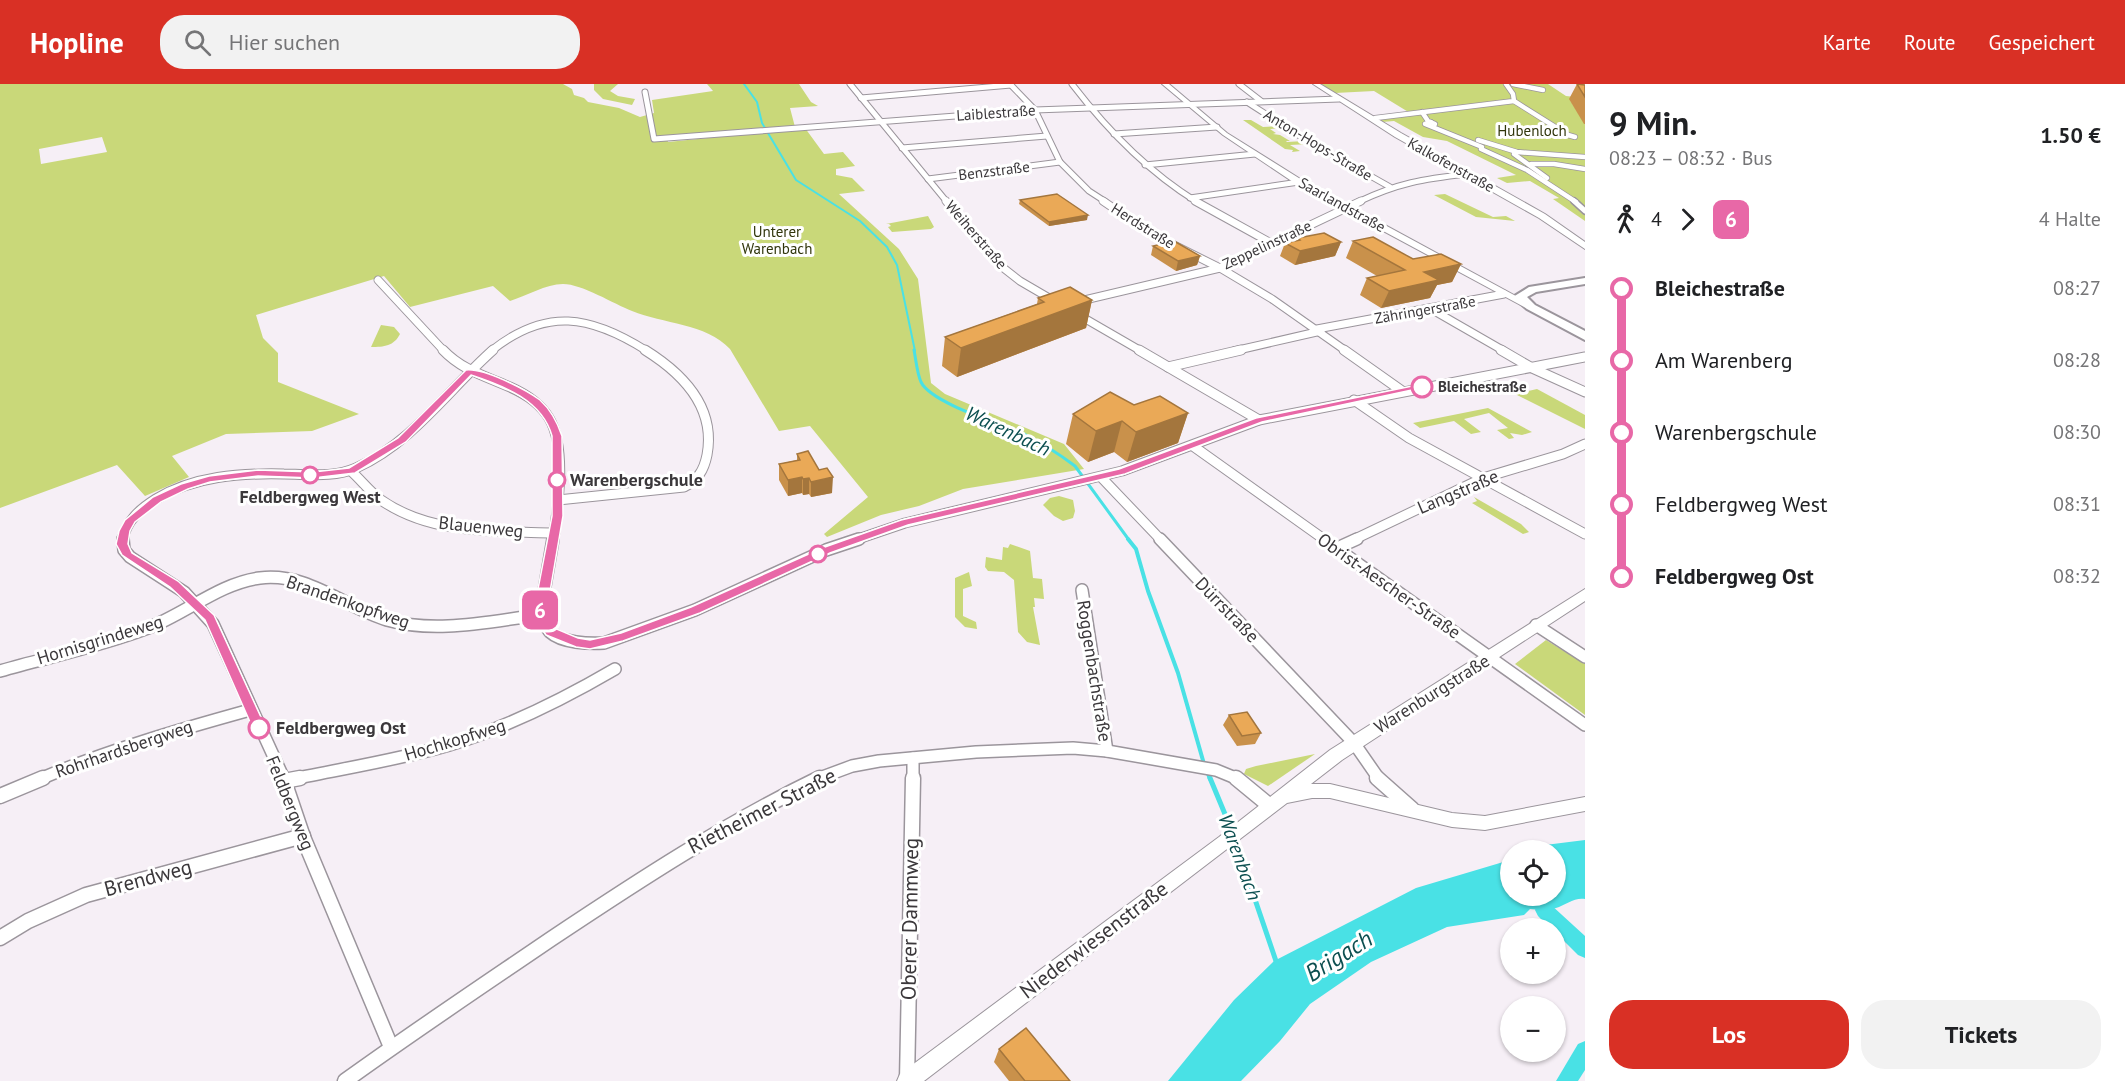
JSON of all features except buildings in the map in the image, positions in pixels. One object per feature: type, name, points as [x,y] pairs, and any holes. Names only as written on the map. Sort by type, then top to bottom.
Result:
[{"type":"main road","name":"Zähringerstraße","points":[[1533,289],[1585,280]]},
{"type":"main road","points":[[1533,289],[1519,297],[1531,307],[1585,336]]},
{"type":"street","name":"Weiherstraße","points":[[850,84],[1004,270],[1259,420]]},
{"type":"street","points":[[1072,84],[1114,134],[1145,165],[1190,198],[1271,243]]},
{"type":"street","name":"Saarlandstraße","points":[[1165,84],[1217,127],[1299,182],[1531,307]]},
{"type":"street","points":[[1239,84],[1262,101]]},
{"type":"street","name":"Kalkofenstraße","points":[[1316,84],[1542,216],[1585,246]]},
{"type":"street","points":[[1506,84],[1514,94],[1514,101]]},
{"type":"street","points":[[1513,84],[1542,91]]},
{"type":"street","points":[[861,98],[1011,85]]},
{"type":"street","name":"Herdstraße","points":[[1011,85],[1035,110],[1060,162],[1089,191],[1133,222],[1220,268],[1319,330],[1402,391]]},
{"type":"street","name":"Laiblestraße","points":[[645,92],[654,139],[1035,110],[1339,99]]},
{"type":"street","points":[[1503,104],[1514,101],[1568,135],[1575,136]]},
{"type":"street","name":"Anton-Hops-Straße","points":[[1247,102],[1303,138],[1390,187]]},
{"type":"street","points":[[1376,118],[1404,116],[1467,105],[1503,104],[1526,108]]},
{"type":"street","points":[[1458,106],[1469,110],[1480,109],[1467,105]]},
{"type":"street","points":[[1422,112],[1429,122]]},
{"type":"street","points":[[1404,116],[1429,122],[1506,150],[1530,164],[1547,178],[1539,178]]},
{"type":"street","points":[[1429,122],[1425,124],[1482,147],[1481,149],[1502,157],[1539,178],[1563,196],[1570,197],[1584,210]]},
{"type":"street","points":[[1114,134],[1217,127]]},
{"type":"street","points":[[902,148],[1047,136]]},
{"type":"street","points":[[1506,150],[1585,163]]},
{"type":"street","points":[[1145,165],[1255,154]]},
{"type":"street","points":[[1547,157],[1585,157]]},
{"type":"street","points":[[1547,157],[1554,164]]},
{"type":"street","name":"Benzstraße","points":[[928,179],[1060,162]]},
{"type":"street","points":[[1530,164],[1554,164],[1585,170]]},
{"type":"street","name":"Zeppelinstraße","points":[[1062,305],[1220,268],[1390,187],[1420,179],[1467,174]]},
{"type":"street","points":[[1190,198],[1299,182]]},
{"type":"street","points":[[378,280],[443,351],[469,372],[523,393],[549,415],[557,436],[558,500],[555,533],[540,615],[550,632],[560,637],[590,644],[604,643],[696,610],[826,550],[874,533],[953,510],[1097,478],[1194,446],[1259,420],[1522,367],[1532,368],[1585,357]]},
{"type":"street","name":"Zähringerstraße","points":[[1168,367],[1319,330],[1533,289]]},
{"type":"street","points":[[1431,309],[1532,368],[1585,392]]},
{"type":"street","name":"Feldbergweg","points":[[391,1047],[303,836],[284,781],[210,618],[199,605],[174,584],[128,555],[122,544],[124,531],[142,509],[185,486],[230,475],[258,473],[313,475],[351,471],[402,440],[469,372],[499,347],[530,328],[549,321],[568,320],[620,337],[647,350],[687,383],[702,403],[709,422],[710,439],[702,475],[695,482],[672,490],[558,500]]},
{"type":"street","points":[[1354,400],[1409,438],[1585,534]]},
{"type":"street","name":"Langstraße","points":[[1335,549],[1483,478],[1563,454],[1585,444]]},
{"type":"street","name":"Obrist-Aescher-Straße","points":[[1194,446],[1335,549],[1585,725]]},
{"type":"street","name":"Blauenweg","points":[[351,471],[381,500],[425,521],[477,530],[555,533]]},
{"type":"street","name":"Dürrstraße","points":[[1097,478],[1354,743],[1364,762],[1385,786],[1415,810]]},
{"type":"street","name":"Brandenkopfweg","points":[[199,605],[248,581],[280,578],[304,582],[355,608],[388,620],[431,628],[540,615]]},
{"type":"street","name":"Roggenbachstraße","points":[[1082,590],[1107,751]]},
{"type":"street","name":"Warenburgstraße","points":[[1276,802],[1354,743],[1491,657],[1585,594]]},
{"type":"street","name":"Hornisgrindeweg","points":[[0,671],[149,628],[199,605]]},
{"type":"street","points":[[1536,626],[1585,657]]},
{"type":"street","name":"Hochkopfweg","points":[[284,781],[415,754],[470,738],[518,720],[574,693],[615,669]]},
{"type":"street","name":"Rohrhardsbergweg","points":[[0,796],[117,748],[250,710]]},
{"type":"street","name":"Rietheimer Straße","points":[[345,1081],[391,1047],[668,861],[823,776],[852,766],[913,758],[1073,748],[1107,751],[1216,770],[1234,776],[1276,802]]},
{"type":"street","name":"Oberer Dammweg","points":[[907,1081],[913,758]]},
{"type":"street","points":[[1276,802],[1312,791],[1329,791],[1452,820],[1485,824],[1585,804]]},
{"type":"street","name":"Niederwiesenstraße","points":[[907,1081],[1276,802]]},
{"type":"street","name":"Brendweg","points":[[0,938],[28,921],[86,895],[303,836]]},
{"type":"green space","name":"Unterer Warenbach","points":[[0,84],[563,84],[572,89],[574,95],[588,102],[619,108],[640,117],[654,113],[652,100],[713,91],[707,84],[799,84],[811,102],[818,106],[790,108],[795,127],[667,136],[668,142],[805,128],[824,154],[843,152],[855,166],[836,169],[836,175],[852,178],[865,191],[839,194],[899,249],[918,279],[931,383],[945,394],[1064,444],[1084,469],[963,489],[919,506],[881,515],[827,537],[824,534],[868,497],[810,426],[779,431],[730,349],[720,340],[697,329],[632,311],[571,285],[550,286],[510,301],[493,286],[410,307],[384,276],[256,315],[263,338],[278,353],[278,382],[359,414],[312,431],[226,434],[172,456],[189,477],[145,496],[117,465],[0,508]],"holes":[[[102,137],[107,152],[41,164],[39,149]]]},
{"type":"green space","points":[[594,84],[618,84],[610,91],[618,96],[635,99],[632,105],[603,99],[594,90]]},
{"type":"green space","name":"Hubenloch","points":[[1320,84],[1548,84],[1566,96],[1585,98],[1570,100],[1585,124],[1585,221],[1553,199],[1559,198],[1530,181],[1507,183],[1497,178],[1516,175],[1447,141],[1423,137],[1394,121],[1382,122],[1377,119],[1410,113],[1374,91],[1335,93]]},
{"type":"green space","points":[[1243,120],[1251,120],[1263,127],[1280,126],[1283,128],[1270,129],[1276,133],[1273,134],[1290,141],[1287,142],[1304,141],[1309,144],[1290,145],[1300,151],[1292,152],[1293,150],[1285,149]]},
{"type":"green space","points":[[1445,194],[1493,217],[1506,216],[1515,221],[1476,217],[1434,195]]},
{"type":"green space","points":[[928,216],[934,227],[931,229],[892,232],[888,227],[891,226],[886,224]]},
{"type":"green space","points":[[381,325],[394,327],[400,334],[388,345],[371,347]]},
{"type":"green space","points":[[1537,389],[1585,415],[1585,429],[1515,394]]},
{"type":"green space","points":[[1488,408],[1532,432],[1522,435],[1510,433],[1514,438],[1509,439],[1497,430],[1508,428],[1489,413],[1464,419],[1481,432],[1471,434],[1454,421],[1420,428],[1413,423]]},
{"type":"green space","points":[[1059,496],[1073,500],[1075,511],[1073,518],[1063,521],[1043,505],[1050,498]]},
{"type":"green space","points":[[1474,497],[1521,524],[1529,532],[1523,534],[1472,503],[1477,501]]},
{"type":"green space","points":[[1010,544],[1030,551],[1033,578],[1042,579],[1044,599],[1034,598],[1035,607],[1033,607],[1040,645],[1027,642],[1018,632],[1014,580],[1004,572],[988,571],[985,567],[986,557],[1002,560],[1003,547],[1008,548]]},
{"type":"green space","points":[[969,572],[972,586],[963,589],[963,616],[976,622],[977,629],[965,627],[955,617],[955,578]]},
{"type":"green space","points":[[1546,640],[1585,664],[1585,715],[1515,664]]},
{"type":"green space","points":[[1315,754],[1268,786],[1244,774],[1246,769],[1256,766]]},
{"type":"water","points":[[1585,840],[1585,899],[1566,904],[1566,842]]},
{"type":"water","name":"Brigach","points":[[1500,863],[1500,906],[1561,906],[1543,910],[1530,909],[1524,915],[1447,927],[1371,962],[1310,1004],[1280,1041],[1241,1081],[1168,1081],[1234,1000],[1274,961],[1416,888]]},
{"type":"waterway","name":"Warenbach","points":[[744,84],[757,102],[762,123],[796,180],[860,221],[887,247],[897,265],[915,351]]},
{"type":"waterway","name":"Warenbach","points":[[914,350],[921,382],[927,390],[952,405],[1024,434],[1075,466],[1129,540]]},
{"type":"waterway","name":"Warenbach","points":[[1128,539],[1136,549],[1148,591],[1178,673],[1204,764]]},
{"type":"waterway","name":"Warenbach","points":[[1207,771],[1210,779]]},
{"type":"waterway","name":"Warenbach","points":[[1210,778],[1232,831]]},
{"type":"waterway","name":"Warenbach","points":[[1234,838],[1277,964]]},
{"type":"waterway","points":[[1544,910],[1585,949]]},
{"type":"waterway","points":[[1566,1081],[1585,1051]]},
{"type":"bus line","name":"6","points":[[259,728],[210,618],[199,605],[174,584],[128,555],[122,544],[124,531],[142,509],[157,499],[185,486],[209,479],[258,473],[313,475],[351,471],[402,440],[469,372],[523,393],[549,415],[554,425],[557,436],[558,516],[543,588],[540,615],[550,632],[576,642],[590,644],[604,643],[623,637],[696,610],[826,550],[905,523],[1122,471],[1259,420],[1422,387]]},
{"type":"place","name":"Bleichestraße","points":[[1422,387]]},
{"type":"place","name":"Feldbergweg West","points":[[310,475]]},
{"type":"place","name":"Warenbergschule","points":[[557,480]]},
{"type":"place","name":"Feldbergweg Ost","points":[[259,728]]}]
